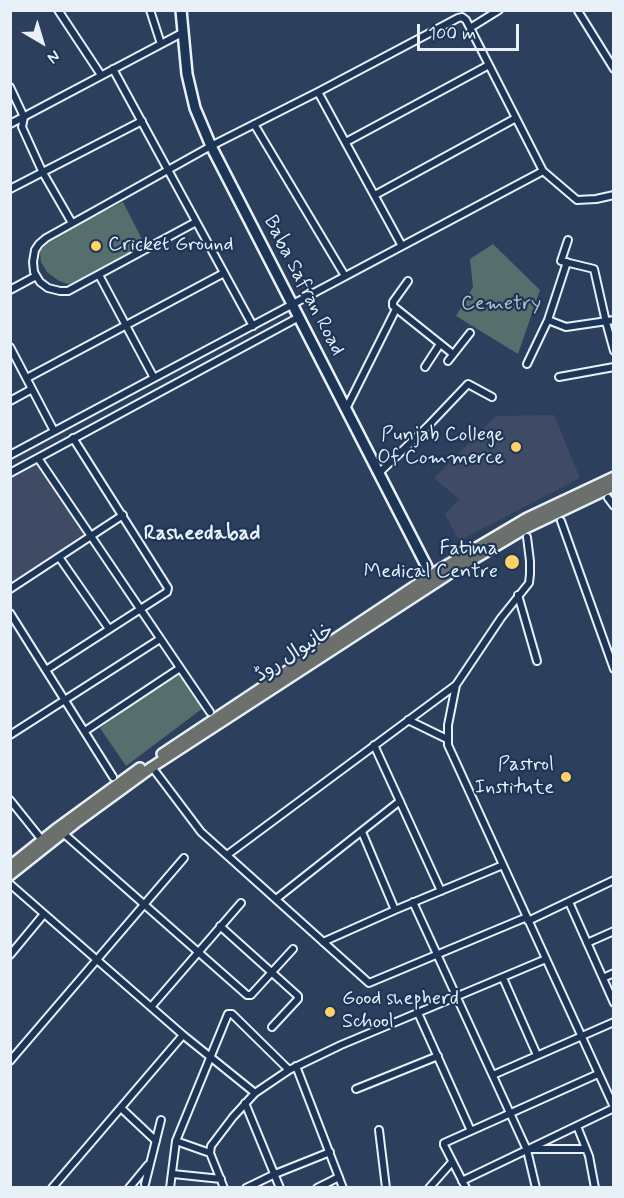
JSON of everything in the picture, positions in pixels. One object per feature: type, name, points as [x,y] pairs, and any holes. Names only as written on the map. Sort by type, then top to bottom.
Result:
[{"type":"main road","name":"Baba Safran Road","points":[[181,10],[187,74],[195,108],[210,146],[427,567]]},
{"type":"main road","name":"خانیوال روڈ","points":[[10,866],[126,778],[439,570],[527,518],[614,477]]},
{"type":"main road","name":"خانیوال روڈ","points":[[10,875],[152,767],[488,550],[526,528],[614,486]]},
{"type":"street","points":[[58,10],[101,75]]},
{"type":"street","points":[[150,10],[161,44]]},
{"type":"street","points":[[470,28],[499,10]]},
{"type":"street","points":[[578,11],[613,67]]},
{"type":"street","points":[[196,222],[68,291],[48,288],[36,276],[33,262],[35,250],[46,238],[210,146],[462,17],[466,20],[543,171],[576,200],[614,195]]},
{"type":"street","points":[[10,124],[182,33]]},
{"type":"street","points":[[346,142],[489,65]]},
{"type":"street","points":[[113,69],[253,326]]},
{"type":"street","points":[[10,87],[24,117],[22,127],[42,171],[72,223]]},
{"type":"street","points":[[318,92],[402,246]]},
{"type":"street","points":[[375,195],[516,118]]},
{"type":"street","points":[[10,189],[142,121]]},
{"type":"street","points":[[254,124],[345,276]]},
{"type":"street","points":[[10,455],[543,171]]},
{"type":"street","points":[[568,240],[561,261],[594,269],[614,351]]},
{"type":"street","points":[[527,364],[548,320],[567,262]]},
{"type":"street","points":[[27,378],[224,273]]},
{"type":"street","points":[[99,275],[154,378]]},
{"type":"street","points":[[10,290],[36,276]]},
{"type":"street","points":[[408,281],[393,302],[393,306],[453,354]]},
{"type":"street","points":[[346,409],[396,309]]},
{"type":"street","points":[[10,472],[299,317]]},
{"type":"street","points":[[548,320],[566,327],[614,320]]},
{"type":"street","points":[[448,361],[470,333]]},
{"type":"street","points":[[425,367],[440,344]]},
{"type":"street","points":[[10,347],[54,431]]},
{"type":"street","points":[[559,377],[614,366]]},
{"type":"street","points":[[379,473],[468,384],[492,397]]},
{"type":"street","points":[[10,400],[32,389]]},
{"type":"street","points":[[46,670],[167,592],[168,588],[73,438]]},
{"type":"street","points":[[38,458],[210,712]]},
{"type":"street","points":[[608,498],[614,506]]},
{"type":"street","points":[[10,589],[123,515]]},
{"type":"street","points":[[561,521],[614,669]]},
{"type":"street","points":[[227,855],[456,685],[501,618],[529,583],[527,537]]},
{"type":"street","points":[[59,557],[109,629]]},
{"type":"street","points":[[519,596],[537,661]]},
{"type":"street","points":[[10,613],[113,777]]},
{"type":"street","points":[[10,735],[160,639]]},
{"type":"street","points":[[85,731],[180,668]]},
{"type":"street","points":[[456,685],[448,725],[448,745],[614,1108],[462,1181]]},
{"type":"street","points":[[408,720],[447,739]]},
{"type":"street","points":[[374,745],[441,891]]},
{"type":"street","points":[[152,767],[201,832],[369,983],[569,902],[614,880]]},
{"type":"street","points":[[10,800],[42,840]]},
{"type":"street","points":[[276,899],[400,801]]},
{"type":"street","points":[[362,832],[395,910]]},
{"type":"street","points":[[63,833],[249,996],[293,949]]},
{"type":"street","points":[[10,1061],[184,858]]},
{"type":"street","points":[[323,942],[503,865]]},
{"type":"street","points":[[10,884],[183,1035],[255,1093]]},
{"type":"street","points":[[569,902],[614,1003]]},
{"type":"street","points":[[151,1007],[241,903]]},
{"type":"street","points":[[413,903],[527,1149],[536,1188]]},
{"type":"street","points":[[10,955],[44,914]]},
{"type":"street","points":[[220,926],[299,997],[272,1027]]},
{"type":"street","points":[[587,944],[614,931]]},
{"type":"street","points":[[224,1188],[210,1153],[211,1146],[255,1093],[296,1066],[340,1045],[546,959]]},
{"type":"street","points":[[603,978],[614,973]]},
{"type":"street","points":[[503,978],[537,1055]]},
{"type":"street","points":[[170,1188],[176,1141],[228,1014],[230,1013],[289,1070]]},
{"type":"street","points":[[418,1013],[471,1131]]},
{"type":"street","points":[[492,1075],[614,1022]]},
{"type":"street","points":[[52,1188],[183,1035]]},
{"type":"street","points":[[356,1089],[438,1056]]},
{"type":"street","points":[[296,1066],[343,1188]]},
{"type":"street","points":[[466,1188],[443,1144],[598,1074]]},
{"type":"street","points":[[245,1103],[280,1188]]},
{"type":"street","points":[[121,1108],[156,1141]]},
{"type":"street","points":[[145,1184],[161,1120]]},
{"type":"street","points":[[577,1126],[591,1164],[595,1188]]},
{"type":"street","points":[[379,1130],[386,1188]]},
{"type":"street","points":[[176,1141],[210,1153]]},
{"type":"street","points":[[527,1149],[586,1149]]},
{"type":"street","points":[[246,1188],[330,1152]]},
{"type":"street","points":[[129,1188],[150,1162]]},
{"type":"street","points":[[429,1188],[452,1162]]},
{"type":"street","points":[[172,1174],[220,1179]]},
{"type":"street","points":[[317,1188],[339,1177]]},
{"type":"shaded area","name":"Punjab College Of Commerce","points":[[554,415],[580,478],[459,541],[445,514],[459,499],[434,478],[496,416]]},
{"type":"shaded area","points":[[42,458],[92,532],[11,587],[10,477]]},
{"type":"green space","points":[[123,202],[146,247],[83,281],[68,284],[59,281],[47,272],[41,262],[40,251],[54,236]]},
{"type":"green space","name":"Cemetry","points":[[493,244],[540,290],[518,354],[456,316],[473,287],[470,259]]},
{"type":"green space","points":[[180,671],[203,708],[126,766],[100,728]]},
{"type":"place","name":"Cricket Ground","points":[[96,246]]},
{"type":"place","name":"Punjab College Of Commerce","points":[[516,447]]},
{"type":"place","name":"Fatima Medical Centre","points":[[512,562]]},
{"type":"place","name":"Pastrol Institute","points":[[566,777]]},
{"type":"place","name":"Good shepherd School","points":[[330,1012]]},
{"type":"district","name":"Rasheedabad","points":[[202,535]]}]
